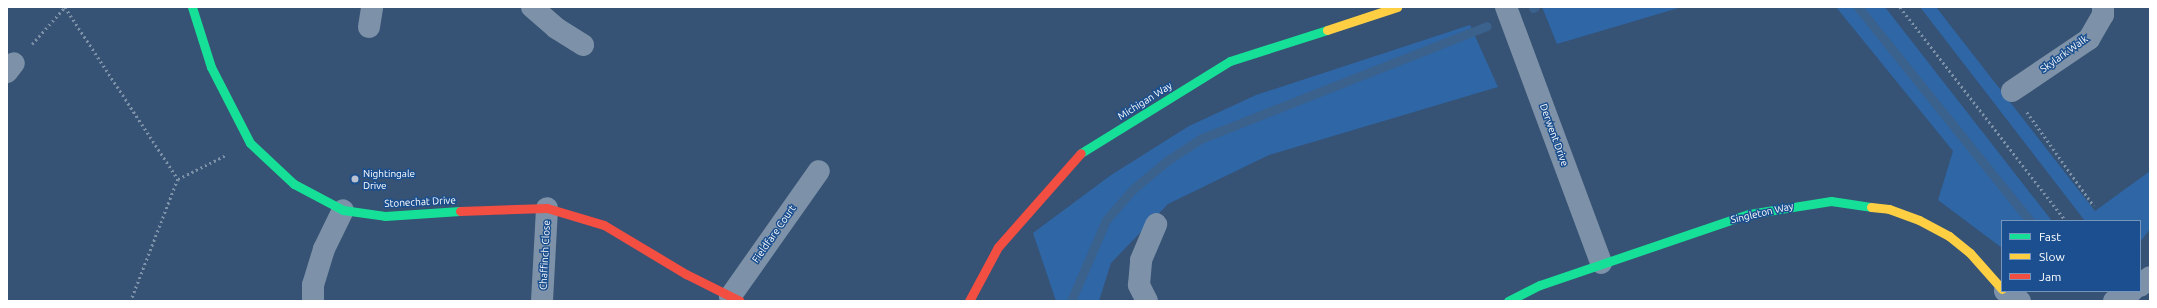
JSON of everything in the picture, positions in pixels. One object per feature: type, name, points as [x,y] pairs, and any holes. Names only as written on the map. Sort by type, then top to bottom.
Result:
[{"type":"street","name":"Stonechat Drive","points":[[192,7],[193,16],[211,67],[250,143],[294,184],[343,210],[385,216],[496,208],[547,208],[604,225],[686,274],[735,299]]},
{"type":"street","points":[[532,7],[556,28],[582,45]]},
{"type":"street","name":"Michigan Way","points":[[969,301],[998,247],[1079,154],[1230,61],[1397,7]]},
{"type":"street","name":"Derwent Drive","points":[[1506,7],[1601,263]]},
{"type":"street","name":"Skylark Walk","points":[[2012,91],[2088,39],[2104,15],[2103,7]]},
{"type":"street","name":"Fieldfare Court","points":[[735,299],[819,171]]},
{"type":"street","name":"Singleton Way","points":[[1508,301],[1540,285],[1601,263],[1749,214],[1831,201],[1889,209],[1919,220],[1949,236],[1970,253],[2001,286]]},
{"type":"street","name":"Chaffinch Close","points":[[542,301],[547,208]]},
{"type":"street","points":[[313,301],[313,285],[324,248],[343,210]]},
{"type":"street","points":[[1146,301],[1139,285],[1141,260],[1156,224]]},
{"type":"street","points":[[2141,285],[2150,277]]},
{"type":"street","points":[[2114,301],[2130,292]]},
{"type":"path","points":[[10,67],[65,7],[178,179]]},
{"type":"path","points":[[1900,7],[2065,220]]},
{"type":"path","points":[[2012,91],[2094,206]]},
{"type":"path","points":[[131,301],[178,179],[250,143]]},
{"type":"shaded area","points":[[1542,7],[1682,7],[1557,44]]},
{"type":"shaded area","points":[[1836,7],[1885,7],[2051,220],[2001,220],[2001,247],[1938,200],[1953,151]]},
{"type":"shaded area","points":[[1920,7],[1936,7],[2095,211],[2150,171],[2150,229],[2141,241],[2141,220],[2084,220]]},
{"type":"shaded area","points":[[1470,25],[1498,87],[1269,155],[1168,204],[1111,263],[1099,301],[1056,301],[1033,233],[1111,175],[1189,126],[1256,95]]},
{"type":"waterway","points":[[1858,7],[2029,220]]},
{"type":"waterway","points":[[1071,301],[1106,220],[1133,189],[1168,160],[1200,139],[1487,26]]},
{"type":"traffic: fast","points":[[192,7],[211,67],[250,143],[294,184],[343,210],[385,216],[460,211]]},
{"type":"traffic: fast","points":[[1081,153],[1230,61],[1327,30]]},
{"type":"traffic: fast","points":[[1508,301],[1540,285],[1749,214],[1831,201],[1871,207]]},
{"type":"traffic: slow","points":[[1327,30],[1397,7]]},
{"type":"traffic: slow","points":[[1871,207],[1889,209],[1919,220],[1949,236],[1970,253],[2001,288]]},
{"type":"traffic: jam","points":[[969,301],[998,247],[1081,153]]},
{"type":"traffic: jam","points":[[460,211],[547,208],[604,225],[686,274],[740,301]]},
{"type":"place","name":"Nightingale Drive","points":[[355,179]]}]
